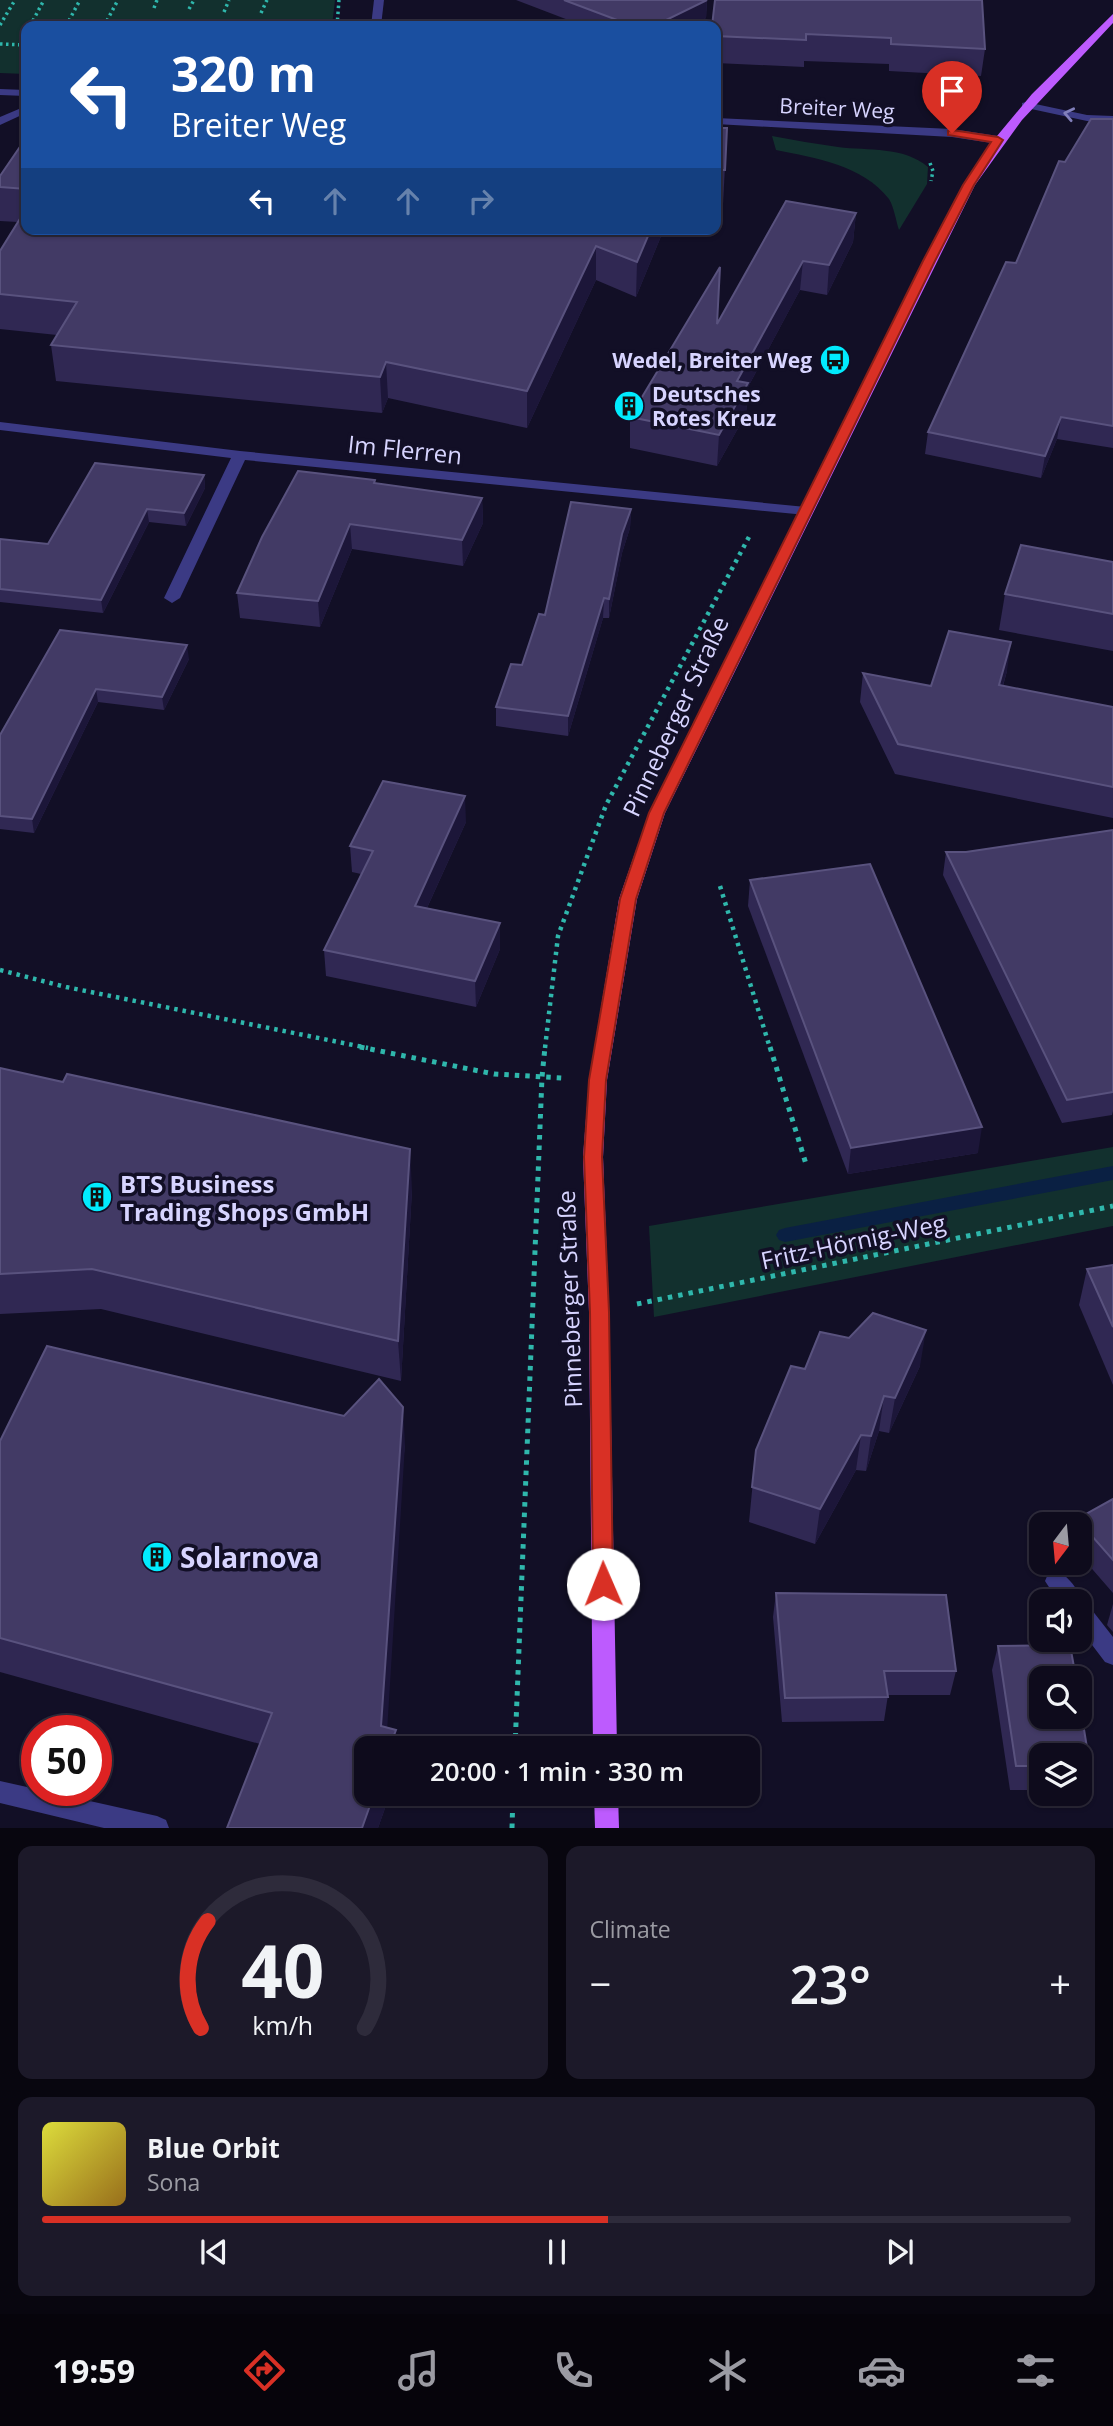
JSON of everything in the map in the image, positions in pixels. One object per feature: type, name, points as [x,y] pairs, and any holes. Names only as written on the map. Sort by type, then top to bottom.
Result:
[{"type":"main road","name":"Pinneberger Straße","points":[[606,1736],[599,1312],[593,1157],[597,1080],[628,899],[657,813],[957,207],[998,140],[1026,105],[1113,17]]},
{"type":"main road","points":[[606,1806],[607,1828]]},
{"type":"street","points":[[377,21],[379,0]]},
{"type":"street","points":[[0,92],[21,93]]},
{"type":"street","points":[[1026,105],[1087,118],[1113,119]]},
{"type":"street","points":[[0,122],[21,112]]},
{"type":"street","name":"Breiter Weg","points":[[721,121],[952,133],[998,140]]},
{"type":"street","name":"Im Flerren","points":[[0,426],[240,455],[806,512]]},
{"type":"street","points":[[172,598],[240,455]]},
{"type":"street","points":[[1056,1581],[1062,1589]]},
{"type":"street","points":[[1092,1628],[1113,1655]]},
{"type":"street","points":[[0,1792],[157,1828]]},
{"type":"path","points":[[0,25],[15,0]]},
{"type":"path","points":[[33,21],[44,0]]},
{"type":"path","points":[[69,21],[80,0]]},
{"type":"path","points":[[107,21],[118,0]]},
{"type":"path","points":[[153,8],[157,0]]},
{"type":"path","points":[[189,9],[194,0]]},
{"type":"path","points":[[224,12],[229,0]]},
{"type":"path","points":[[261,13],[267,0]]},
{"type":"path","points":[[337,21],[339,0]]},
{"type":"path","points":[[0,44],[20,45]]},
{"type":"path","points":[[720,886],[806,1164]]},
{"type":"path","points":[[0,970],[66,988],[494,1074],[597,1080]]},
{"type":"path","points":[[515,1736],[542,1077]]},
{"type":"path","name":"Fritz-Hörnig-Weg","points":[[599,1312],[1113,1206]]},
{"type":"path","points":[[512,1828],[513,1806]]},
{"type":"green space","points":[[0,0],[335,0],[333,21],[21,21],[21,74],[0,73]]},
{"type":"green space","points":[[772,136],[838,147],[897,152],[928,167],[927,184],[899,230],[889,199],[866,178],[837,165],[776,150]]},
{"type":"green space","points":[[1113,1147],[1113,1226],[654,1317],[649,1226]]},
{"type":"building","points":[[564,0],[707,0],[664,21],[620,21]]},
{"type":"building","points":[[715,0],[982,0],[985,49],[891,44],[891,38],[806,34],[806,40],[721,36],[721,21],[713,21]]},
{"type":"building","points":[[1091,119],[1113,119],[1113,426],[1061,417],[1045,456],[928,432],[1006,262],[1016,263],[1059,161],[1065,162]]},
{"type":"building","points":[[721,128],[727,128],[725,170],[721,170]]},
{"type":"building","points":[[21,145],[21,189],[0,187],[0,176]]},
{"type":"building","points":[[786,201],[856,213],[829,265],[803,261],[737,381],[748,383],[719,435],[630,417],[720,267],[717,324]]},
{"type":"building","points":[[21,217],[21,235],[648,235],[637,262],[596,246],[527,391],[386,362],[380,377],[51,345],[77,302],[0,294],[0,251]]},
{"type":"building","points":[[95,463],[204,475],[184,513],[147,509],[101,600],[0,589],[0,539],[48,544]]},
{"type":"building","points":[[298,471],[375,480],[374,483],[482,498],[462,540],[350,524],[318,601],[237,593],[262,537]]},
{"type":"building","points":[[571,502],[631,509],[622,534],[609,599],[604,598],[568,716],[496,707],[511,664],[522,665],[539,614],[545,615]]},
{"type":"building","points":[[1021,545],[1113,562],[1113,614],[1005,594]]},
{"type":"building","points":[[60,630],[187,645],[162,697],[96,689],[32,819],[0,816],[0,735]]},
{"type":"building","points":[[949,631],[1011,642],[999,685],[1113,707],[1113,787],[898,744],[863,673],[931,686]]},
{"type":"building","points":[[383,781],[465,796],[415,906],[500,923],[475,981],[324,950],[373,851],[350,846]]},
{"type":"building","points":[[1113,830],[1113,1092],[1067,1100],[946,852],[966,852]]},
{"type":"building","points":[[870,864],[982,1127],[851,1148],[750,880]]},
{"type":"building","points":[[0,1068],[63,1082],[67,1074],[410,1149],[398,1341],[92,1269],[0,1274]]},
{"type":"building","points":[[1113,1265],[1113,1327],[1087,1269]]},
{"type":"building","points":[[873,1313],[926,1330],[895,1398],[884,1396],[871,1436],[861,1435],[820,1509],[752,1487],[756,1450],[791,1366],[805,1369],[820,1332],[849,1338]]},
{"type":"building","name":"Solarnova","points":[[47,1346],[344,1416],[379,1379],[403,1407],[381,1726],[396,1730],[394,1736],[354,1736],[354,1806],[370,1806],[362,1828],[227,1828],[272,1713],[0,1638],[0,1441]]},
{"type":"building","points":[[1113,1499],[1113,1560],[1092,1536],[1092,1512],[1090,1512]]},
{"type":"building","points":[[776,1593],[946,1595],[956,1671],[884,1671],[888,1697],[785,1698]]},
{"type":"building","points":[[998,1646],[1029,1646],[1029,1652],[1071,1652],[1074,1666],[1029,1666],[1029,1729],[1084,1729],[1086,1743],[1029,1743],[1029,1766],[1016,1766]]},
{"type":"waterway","points":[[785,1235],[1113,1173]]},
{"type":"place","name":"Wedel, Breiter Weg","points":[[835,360]]},
{"type":"place","name":"Deutsches Rotes Kreuz","points":[[629,406]]},
{"type":"place","name":"BTS Business Trading Shops GmbH","points":[[97,1197]]},
{"type":"place","name":"Solarnova","points":[[157,1557]]},
{"type":"route","points":[[603,1584],[599,1312],[593,1157],[597,1080],[628,899],[657,813],[879,368],[929,261],[968,185],[998,140],[952,133]]}]
